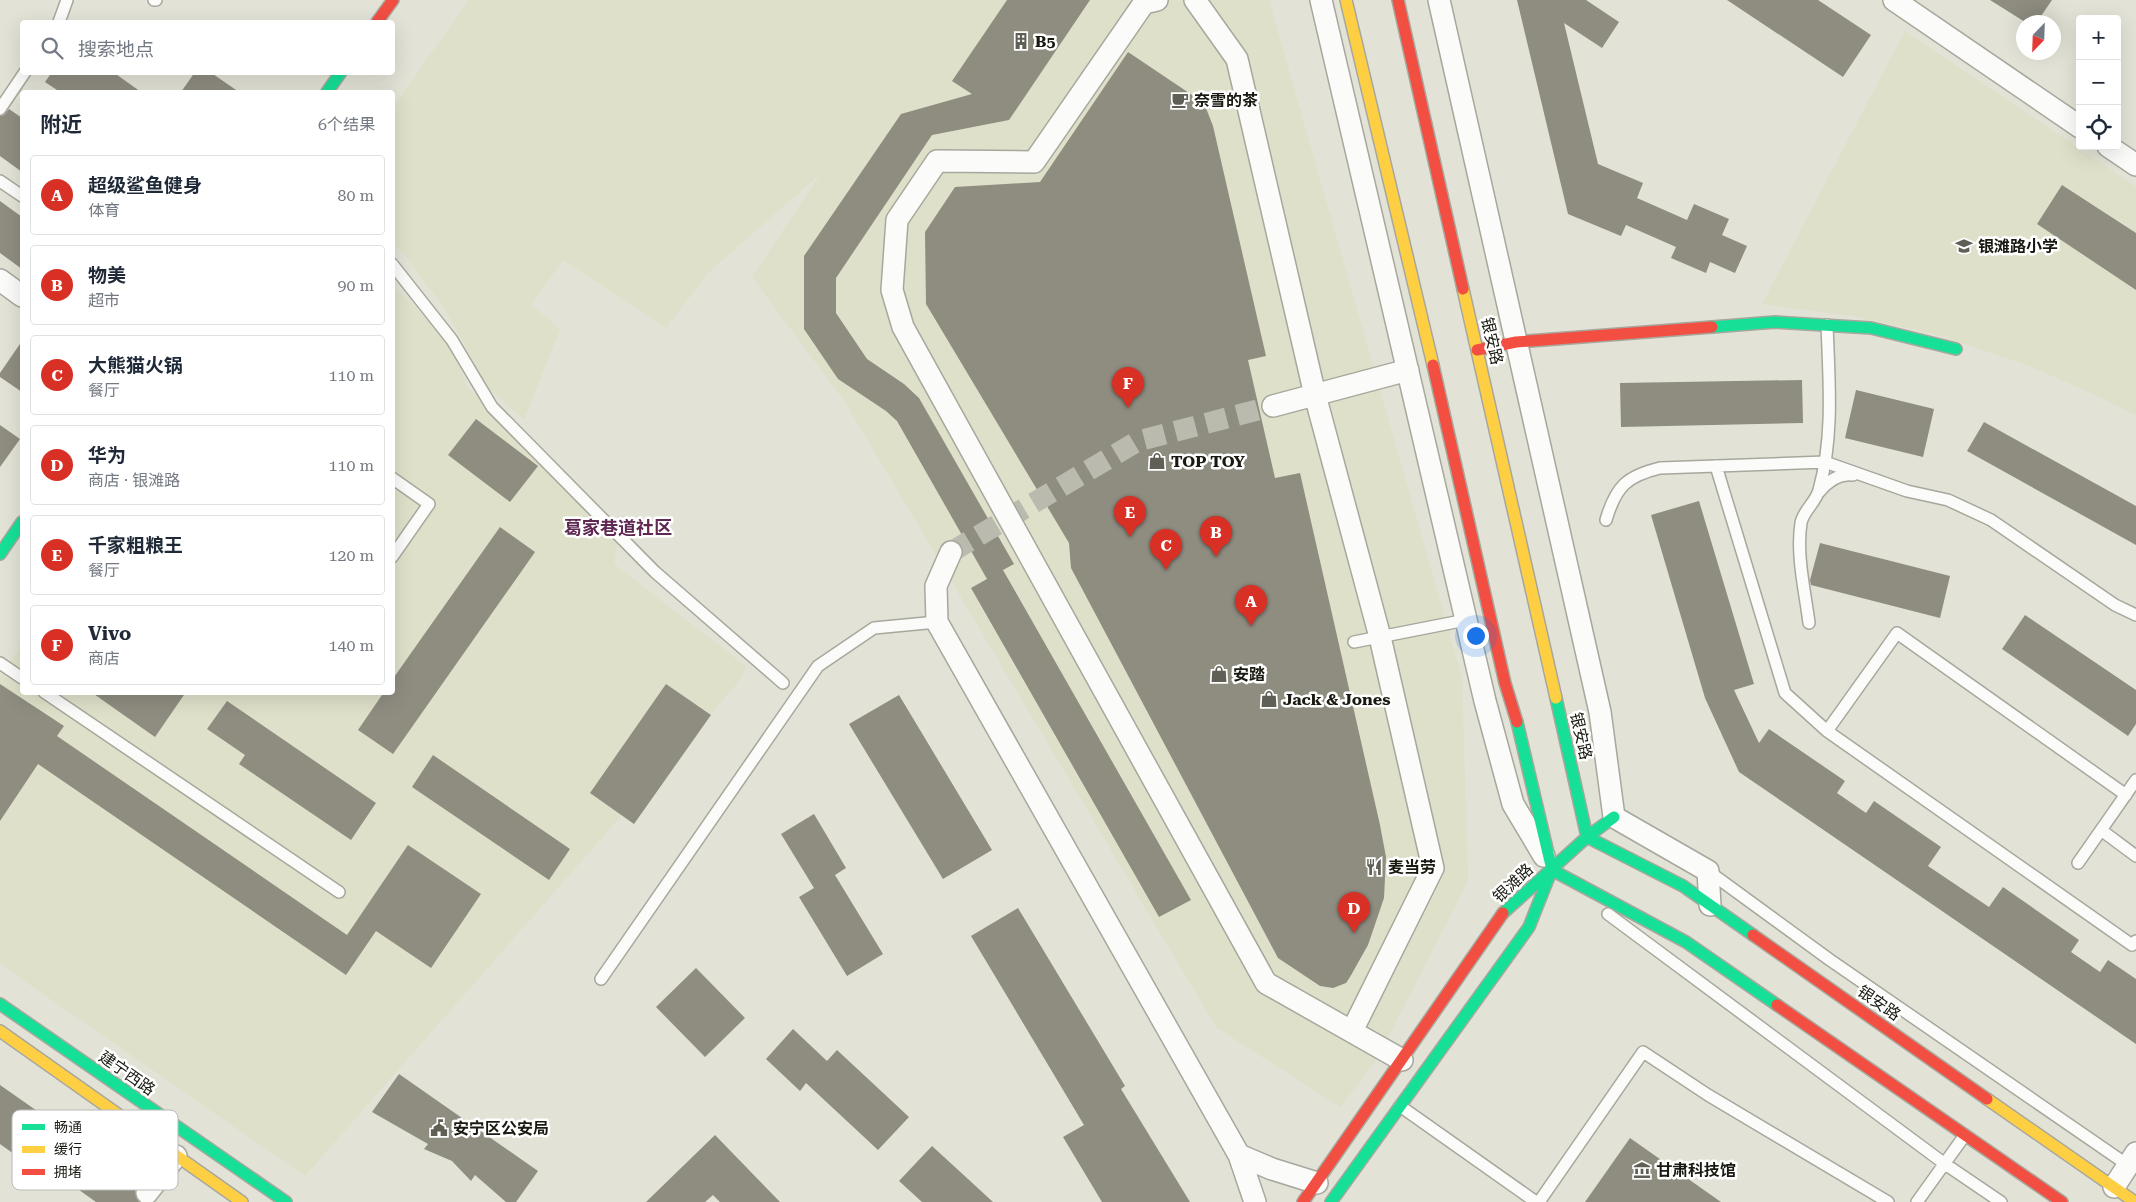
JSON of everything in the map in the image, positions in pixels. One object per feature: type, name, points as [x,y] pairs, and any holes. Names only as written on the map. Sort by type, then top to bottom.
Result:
[{"type":"main road","points":[[378,20],[393,0]]},
{"type":"main road","points":[[1346,0],[1409,260],[1504,684],[1518,725],[1552,870],[1686,942],[2062,1202]]},
{"type":"main road","name":"银安路","points":[[1398,0],[1587,837],[1683,886],[2135,1202]]},
{"type":"main road","points":[[328,90],[339,75]]},
{"type":"main road","points":[[1477,350],[1516,342],[1775,322],[1871,328],[1956,350]]},
{"type":"main road","points":[[0,554],[20,525]]},
{"type":"main road","points":[[1552,870],[1587,837],[1614,817]]},
{"type":"main road","name":"银滩路","points":[[1303,1202],[1507,908],[1552,870]]},
{"type":"main road","name":"银滩路","points":[[1331,1202],[1530,927],[1552,870]]},
{"type":"main road","name":"建宁西路","points":[[0,1004],[153,1110]]},
{"type":"main road","points":[[0,1031],[111,1110]]},
{"type":"main road","name":"建宁西路","points":[[178,1127],[286,1202]]},
{"type":"main road","points":[[178,1157],[242,1202]]},
{"type":"street","points":[[1157,0],[1144,3],[1034,162],[937,161],[897,220],[892,290],[903,327],[1266,983],[1402,1060]]},
{"type":"street","points":[[1195,0],[1237,59],[1315,395],[1380,637],[1433,868],[1352,1032]]},
{"type":"street","points":[[1321,0],[1485,701],[1513,804],[1552,870]]},
{"type":"street","points":[[1439,0],[1600,712],[1614,817],[1708,872],[1710,905]]},
{"type":"street","points":[[1894,0],[2076,124]]},
{"type":"street","points":[[2114,150],[2136,165]]},
{"type":"street","points":[[0,280],[20,295]]},
{"type":"street","points":[[1273,406],[1408,370]]},
{"type":"street","points":[[951,552],[936,586],[936,622],[1239,1155],[1255,1202]]},
{"type":"street","points":[[1239,1155],[1272,1169],[1317,1183]]},
{"type":"street","points":[[2114,1187],[2133,1163]]},
{"type":"lane","points":[[60,20],[67,0]]},
{"type":"lane","points":[[0,109],[23,75]]},
{"type":"lane","points":[[0,181],[20,195]]},
{"type":"lane","points":[[395,268],[452,340],[492,407],[656,572],[783,683]]},
{"type":"lane","points":[[1819,492],[1831,411],[1827,325]]},
{"type":"lane","points":[[1606,520],[1612,500],[1620,489],[1624,484],[1641,473],[1660,468],[1824,462],[1907,491],[1948,500],[1990,520],[2115,605],[2136,614]]},
{"type":"lane","points":[[1716,466],[1784,693],[1827,731],[2132,945],[2136,941]]},
{"type":"lane","points":[[1809,623],[1801,557],[1801,522],[1827,482],[1850,474],[1862,476]]},
{"type":"lane","points":[[395,480],[429,504],[395,553]]},
{"type":"lane","points":[[1354,642],[1466,620]]},
{"type":"lane","points":[[600,979],[818,666],[874,628],[936,622]]},
{"type":"lane","points":[[1827,731],[1897,632],[2126,795]]},
{"type":"lane","points":[[0,663],[20,677]]},
{"type":"lane","points":[[48,695],[339,892]]},
{"type":"lane","points":[[2078,863],[2136,780]]},
{"type":"lane","points":[[2101,830],[2136,856]]},
{"type":"lane","points":[[1552,870],[1640,939],[1945,1164],[2001,1202]]},
{"type":"lane","points":[[1708,872],[1838,966],[2133,1163]]},
{"type":"lane","points":[[1400,1106],[1538,1202],[1643,1052],[1708,1095],[1888,1202]]},
{"type":"lane","points":[[1918,1202],[1965,1135]]},
{"type":"shaded area","points":[[469,0],[1269,0],[1462,678],[1468,881],[1377,1059],[1340,1107],[1216,1027],[845,402],[752,277],[821,173],[708,273],[666,328],[563,260],[531,305],[560,329],[524,420],[488,388],[446,311],[404,254],[395,245],[395,104]]},
{"type":"shaded area","name":"银滩路小学","points":[[1905,31],[2076,146],[2076,150],[2081,150],[2136,187],[2136,415],[2027,365],[1941,336],[1852,316],[1762,304]]},
{"type":"shaded area","points":[[395,287],[447,339],[468,387],[617,544],[614,564],[747,667],[736,685],[305,1176],[0,964],[0,677],[20,647],[20,695],[395,695]]},
{"type":"building","points":[[1007,0],[1090,0],[1009,120],[932,135],[836,278],[836,313],[867,359],[904,384],[919,398],[1014,564],[1003,570],[1191,900],[1159,917],[971,588],[987,579],[897,421],[886,411],[838,379],[804,329],[804,256],[901,114],[972,94],[952,81]]},
{"type":"building","points":[[1517,0],[1586,0],[1619,22],[1602,48],[1564,23],[1598,164],[1643,183],[1637,198],[1687,220],[1694,204],[1729,219],[1722,235],[1747,246],[1735,273],[1710,262],[1706,273],[1671,258],[1676,247],[1626,225],[1621,236],[1568,214]]},
{"type":"building","points":[[1727,0],[1818,0],[1871,35],[1843,77]]},
{"type":"building","points":[[1990,0],[2052,0],[2042,15],[2016,16]]},
{"type":"building","points":[[1128,52],[1204,103],[1213,126],[1266,356],[1248,360],[1275,478],[1300,473],[1380,825],[1386,857],[1384,898],[1368,945],[1350,977],[1346,983],[1333,988],[1320,986],[1278,958],[1071,568],[1069,543],[926,304],[925,232],[955,187],[1040,182]]},
{"type":"building","points":[[50,75],[117,75],[138,90],[57,90],[45,82]]},
{"type":"building","points":[[193,75],[214,75],[236,90],[182,90]]},
{"type":"building","points":[[9,109],[20,117],[20,171],[0,156],[0,116],[4,115]]},
{"type":"building","points":[[2062,185],[2136,233],[2136,290],[2037,224]]},
{"type":"building","points":[[0,201],[20,216],[20,268],[0,253]]},
{"type":"building","points":[[20,344],[20,391],[0,377],[0,373]]},
{"type":"building","points":[[1802,380],[1803,423],[1621,427],[1620,383]]},
{"type":"building","points":[[1856,390],[1934,409],[1923,457],[1845,438]]},
{"type":"building","points":[[476,419],[538,466],[510,502],[448,455]]},
{"type":"building","points":[[1984,422],[2136,506],[2136,545],[1967,451]]},
{"type":"building","points":[[0,425],[20,439],[0,467]]},
{"type":"building","points":[[1699,501],[1754,684],[1734,690],[1759,743],[1769,729],[1845,781],[1837,793],[1866,813],[1874,801],[1941,847],[1928,866],[1989,907],[2003,887],[2079,940],[2071,952],[2100,972],[2108,960],[2136,979],[2136,1044],[1739,772],[1705,698],[1651,515]]},
{"type":"building","points":[[500,527],[535,552],[393,754],[358,730],[382,695],[395,695],[395,676]]},
{"type":"building","points":[[1820,543],[1950,576],[1940,618],[1811,585],[1810,580]]},
{"type":"building","points":[[2025,615],[2136,690],[2136,724],[2128,736],[2002,649]]},
{"type":"building","points":[[0,684],[64,726],[57,736],[347,935],[408,845],[481,894],[431,968],[376,931],[346,975],[38,764],[0,821]]},
{"type":"building","points":[[666,684],[711,715],[634,824],[590,793]]},
{"type":"building","points":[[95,695],[184,695],[155,737]]},
{"type":"building","points":[[899,695],[992,850],[943,879],[849,724]]},
{"type":"building","points":[[227,701],[376,803],[351,840],[239,764],[245,755],[207,729]]},
{"type":"building","points":[[433,755],[570,849],[549,880],[412,787]]},
{"type":"building","points":[[814,814],[846,868],[835,875],[883,954],[847,976],[799,897],[814,888],[781,834]]},
{"type":"building","points":[[1018,908],[1125,1086],[1121,1089],[1190,1202],[1102,1202],[1063,1137],[1084,1125],[971,936]]},
{"type":"building","points":[[696,968],[745,1018],[705,1057],[656,1007]]},
{"type":"building","points":[[793,1029],[827,1061],[837,1050],[909,1117],[878,1150],[806,1083],[800,1091],[766,1059]]},
{"type":"building","name":"安宁区公安局","points":[[399,1074],[538,1171],[516,1202],[506,1202],[475,1175],[471,1181],[452,1161],[424,1149],[428,1144],[372,1112]]},
{"type":"building","points":[[0,1085],[36,1110],[12,1110],[12,1153],[0,1144]]},
{"type":"building","points":[[715,1135],[780,1202],[720,1202],[713,1195],[705,1202],[646,1202]]},
{"type":"building","name":"甘肃科技馆","points":[[1630,1138],[1721,1202],[1585,1202]]},
{"type":"building","points":[[932,1146],[993,1202],[922,1202],[899,1181]]},
{"type":"building","points":[[79,1190],[136,1190],[139,1202],[96,1202]]},
{"type":"tunnel","points":[[951,552],[1138,441],[1273,406]]},
{"type":"traffic: fast","points":[[328,90],[339,75]]},
{"type":"traffic: fast","points":[[1712,327],[1775,322],[1871,328],[1956,349]]},
{"type":"traffic: fast","points":[[0,554],[20,525]]},
{"type":"traffic: fast","points":[[1556,698],[1587,837],[1683,886],[1753,935]]},
{"type":"traffic: fast","points":[[1517,722],[1552,870],[1686,942],[1777,1005]]},
{"type":"traffic: fast","points":[[1503,913],[1587,837],[1614,817]]},
{"type":"traffic: fast","points":[[1331,1202],[1529,927],[1550,874]]},
{"type":"traffic: fast","points":[[0,1004],[153,1110]]},
{"type":"traffic: fast","points":[[178,1127],[286,1202]]},
{"type":"traffic: slow","points":[[1346,0],[1433,365]]},
{"type":"traffic: slow","points":[[1463,289],[1556,698]]},
{"type":"traffic: slow","points":[[0,1031],[112,1110]]},
{"type":"traffic: slow","points":[[1987,1099],[2135,1202]]},
{"type":"traffic: slow","points":[[178,1157],[242,1202]]},
{"type":"traffic: jam","points":[[378,20],[393,0]]},
{"type":"traffic: jam","points":[[1398,0],[1463,289]]},
{"type":"traffic: jam","points":[[1477,350],[1516,342],[1712,327]]},
{"type":"traffic: jam","points":[[1433,365],[1505,683],[1517,722]]},
{"type":"traffic: jam","points":[[1303,1202],[1503,913]]},
{"type":"traffic: jam","points":[[1753,935],[1987,1099]]},
{"type":"traffic: jam","points":[[1777,1005],[2062,1202]]},
{"type":"place","name":"B5","points":[[1021,41]]},
{"type":"place","name":"奈雪的茶","points":[[1180,100]]},
{"type":"place","name":"银滩路小学","points":[[1964,246]]},
{"type":"place","name":"Vivo","points":[[1128,408]]},
{"type":"place","name":"TOP TOY","points":[[1157,461]]},
{"type":"place","name":"千家粗粮王","points":[[1130,537]]},
{"type":"place","name":"物美","points":[[1216,557]]},
{"type":"place","name":"大熊猫火锅","points":[[1166,570]]},
{"type":"place","name":"超级鲨鱼健身","points":[[1251,626]]},
{"type":"place","name":"安踏","points":[[1219,674]]},
{"type":"place","name":"Jack & Jones","points":[[1269,699]]},
{"type":"place","name":"麦当劳","points":[[1374,867]]},
{"type":"place","name":"华为","points":[[1354,933]]},
{"type":"place","name":"安宁区公安局","points":[[439,1128]]},
{"type":"place","name":"甘肃科技馆","points":[[1642,1170]]},
{"type":"district","name":"葛家巷道社区","points":[[618,527]]}]
